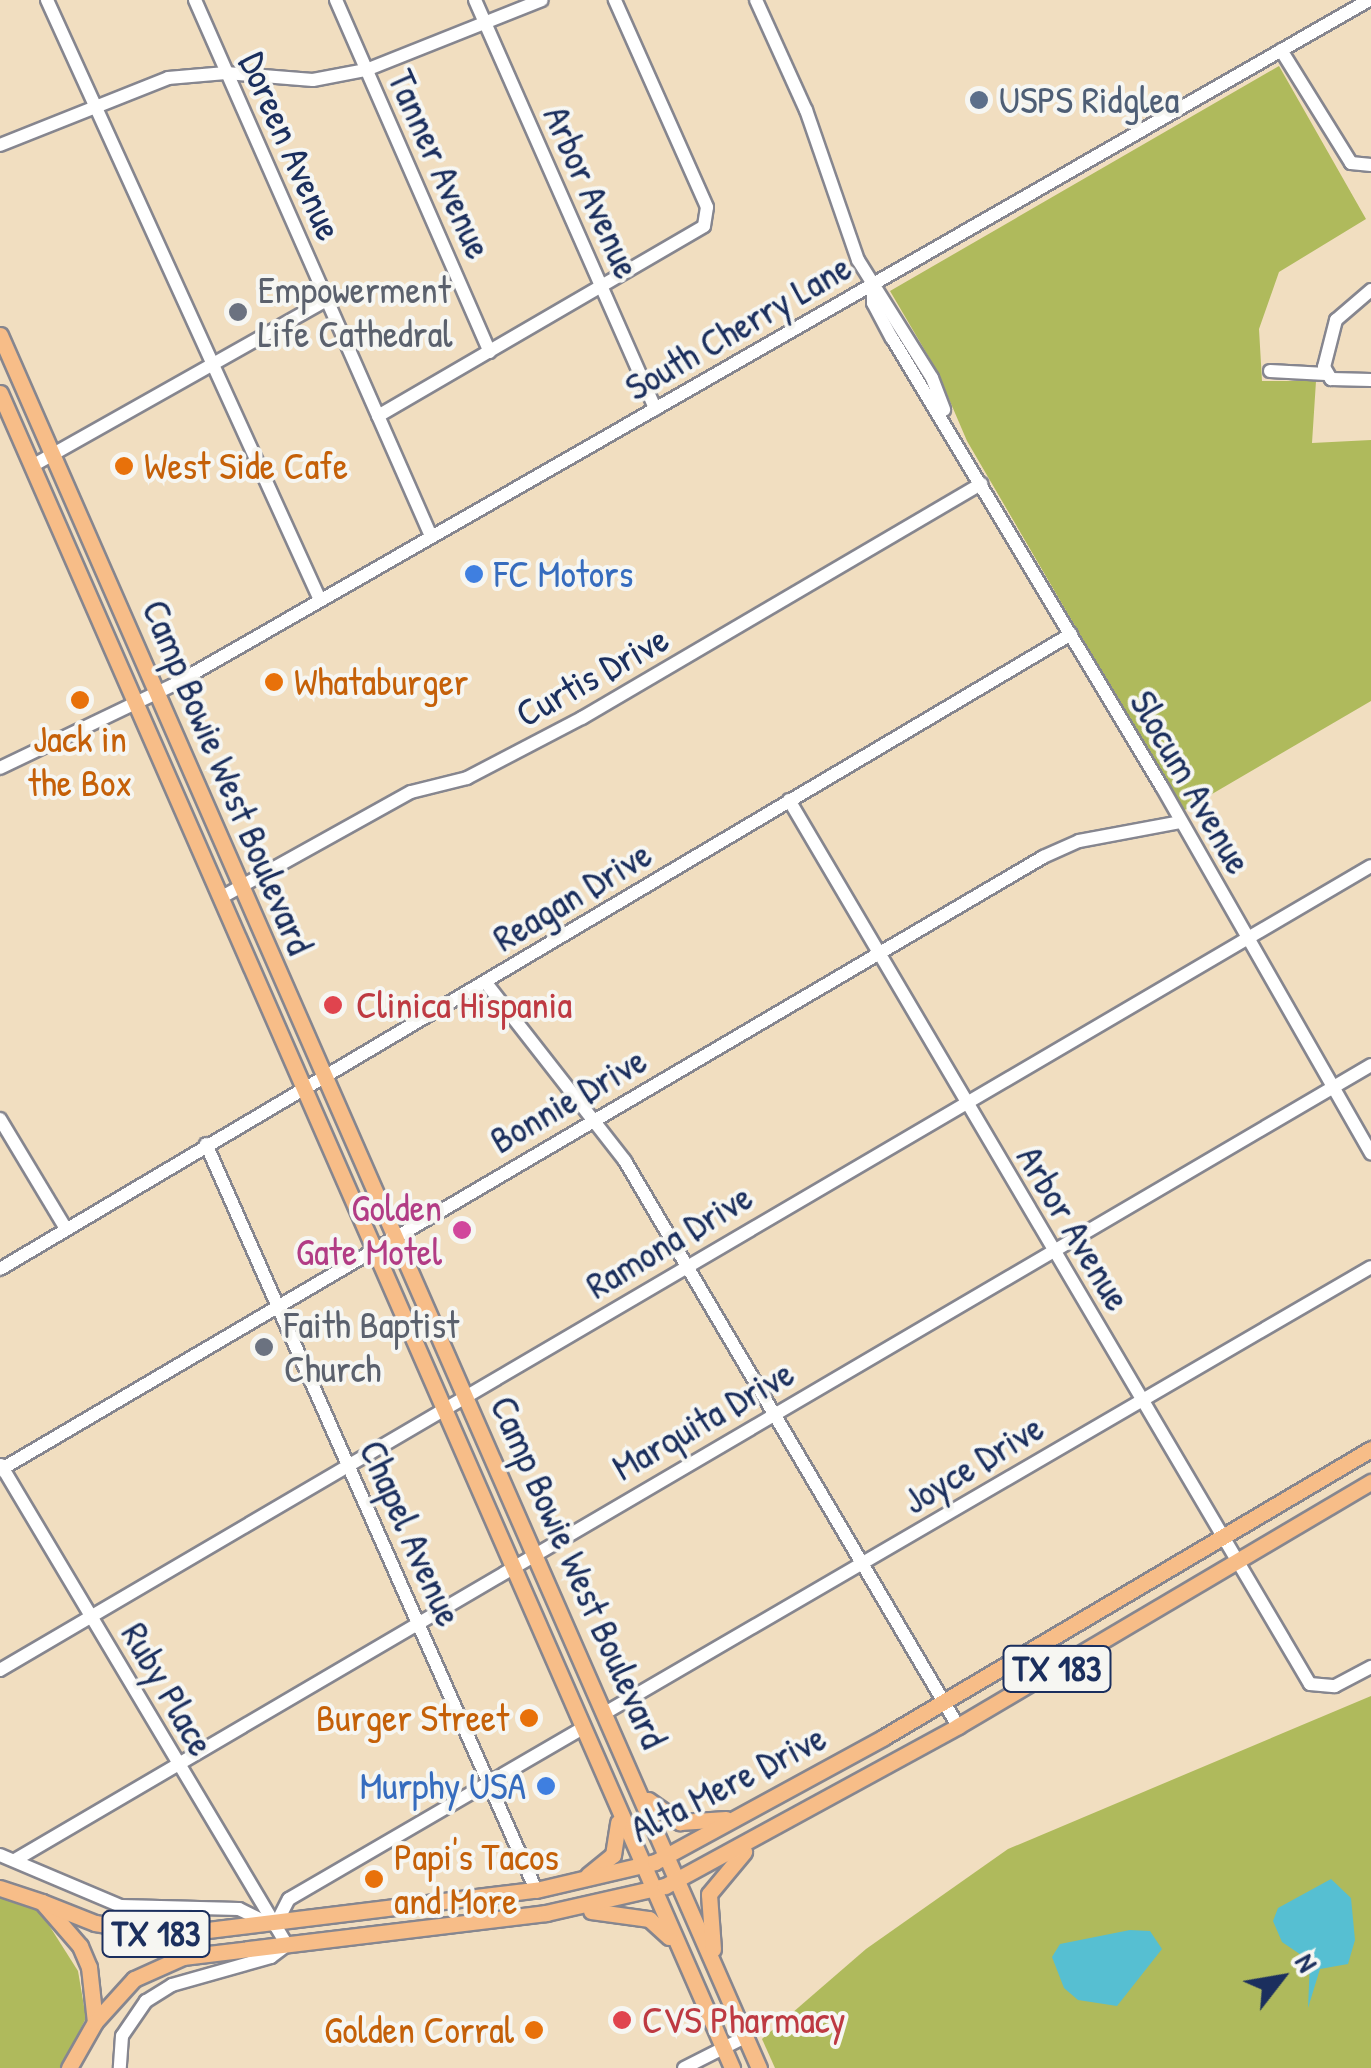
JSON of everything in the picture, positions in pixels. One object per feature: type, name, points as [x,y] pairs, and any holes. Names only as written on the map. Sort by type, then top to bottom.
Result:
[{"type":"main road","name":"Camp Bowie West Boulevard","points":[[0,335],[759,2068]]},
{"type":"main road","name":"Camp Bowie West Boulevard","points":[[0,393],[732,2068]]},
{"type":"main road","name":"Alta Mere Drive","points":[[0,1888],[95,1923],[167,1936],[275,1926],[536,1890],[642,1866],[668,1857],[944,1702],[1371,1450]]},
{"type":"main road","name":"Alta Mere Drive","points":[[92,2030],[150,1968],[183,1957],[562,1910],[652,1890],[678,1880],[958,1726],[1371,1482]]},
{"type":"main road","points":[[571,1884],[604,1866],[620,1836],[587,1735]]},
{"type":"main road","points":[[627,1762],[648,1800],[672,1820],[705,1824],[754,1810]]},
{"type":"main road","points":[[711,1958],[712,1884],[766,1832]]},
{"type":"main road","points":[[42,1902],[80,1946],[92,1983],[88,2068]]},
{"type":"main road","points":[[562,1910],[648,1918],[682,1956]]},
{"type":"main road","name":"TX 183","points":[[69,2068],[92,2030]]},
{"type":"street","points":[[46,0],[320,600]]},
{"type":"street","name":"Doreen Avenue","points":[[194,0],[431,536]]},
{"type":"street","name":"Tanner Avenue","points":[[336,0],[490,352]]},
{"type":"street","name":"Arbor Avenue","points":[[475,0],[655,409]]},
{"type":"street","points":[[0,144],[92,104],[168,78],[226,73],[314,80],[366,70],[542,0]]},
{"type":"street","points":[[378,416],[697,233],[708,216],[614,0]]},
{"type":"street","name":"Slocum Avenue","points":[[756,0],[806,110],[840,222],[873,285],[872,303],[1182,822],[1244,938],[1371,1154]]},
{"type":"street","name":"South Cherry Lane","points":[[0,768],[157,694],[1369,0]]},
{"type":"street","points":[[1281,50],[1364,166]]},
{"type":"street","points":[[1328,377],[1336,320],[1371,290]]},
{"type":"street","points":[[32,466],[327,300]]},
{"type":"street","points":[[1270,371],[1371,380]]},
{"type":"street","name":"Curtis Drive","points":[[222,897],[242,890],[411,792],[467,778],[582,718],[981,484]]},
{"type":"street","name":"Reagan Drive","points":[[0,1269],[304,1085],[486,983],[1071,634]]},
{"type":"street","name":"Arbor Avenue","points":[[789,800],[1310,1684],[1335,1686],[1371,1667]]},
{"type":"street","name":"Bonnie Drive","points":[[1,1467],[1061,849],[1182,822]]},
{"type":"street","name":"Ramona Drive","points":[[0,1670],[1371,866]]},
{"type":"street","points":[[486,983],[596,1118],[958,1726]]},
{"type":"street","name":"Marquita Drive","points":[[14,1860],[1371,1065]]},
{"type":"street","points":[[0,1119],[66,1229]]},
{"type":"street","name":"Chapel Avenue","points":[[206,1144],[536,1890]]},
{"type":"street","name":"Joyce Drive","points":[[605,1713],[1371,1267]]},
{"type":"street","name":"Ruby Place","points":[[1,1467],[287,1945]]},
{"type":"street","points":[[0,1855],[122,1906],[239,1909],[275,1926],[288,1900],[489,1783],[587,1735]]},
{"type":"street","points":[[120,2068],[118,2050],[131,2016],[172,1985],[270,1956],[287,1945]]},
{"type":"street","points":[[684,2068],[745,2037]]},
{"type":"green space","points":[[1279,66],[1366,219],[1279,272],[1259,329],[1262,381],[1316,381],[1312,443],[1371,440],[1371,701],[1183,811],[967,441],[937,371],[890,291]]},
{"type":"green space","points":[[1371,1696],[1371,2068],[775,2068],[762,2039],[866,1949],[1008,1849]]},
{"type":"green space","points":[[0,1897],[40,1911],[78,1971],[86,2018],[61,2068],[0,2068]]},
{"type":"water","points":[[1331,1879],[1351,1898],[1355,1940],[1348,1964],[1320,1969],[1308,2008],[1310,1961],[1282,1942],[1273,1921],[1278,1908]]},
{"type":"water","points":[[1130,1930],[1150,1931],[1162,1949],[1117,2006],[1078,2000],[1064,1988],[1052,1957],[1060,1944]]},
{"type":"place","name":"USPS Ridglea","points":[[979,100]]},
{"type":"place","name":"Empowerment Life Cathedral","points":[[238,312]]},
{"type":"place","name":"West Side Cafe","points":[[124,466]]},
{"type":"place","name":"FC Motors","points":[[474,574]]},
{"type":"place","name":"Whataburger","points":[[274,682]]},
{"type":"place","name":"Jack in the Box","points":[[80,700]]},
{"type":"place","name":"Clinica Hispania","points":[[333,1005]]},
{"type":"place","name":"Golden Gate Motel","points":[[462,1230]]},
{"type":"place","name":"Faith Baptist Church","points":[[264,1347]]},
{"type":"place","name":"Burger Street","points":[[529,1718]]},
{"type":"place","name":"Murphy USA","points":[[546,1786]]},
{"type":"place","name":"Papi's Tacos and More","points":[[374,1879]]},
{"type":"place","name":"CVS Pharmacy","points":[[622,2020]]},
{"type":"place","name":"Golden Corral","points":[[534,2030]]}]
